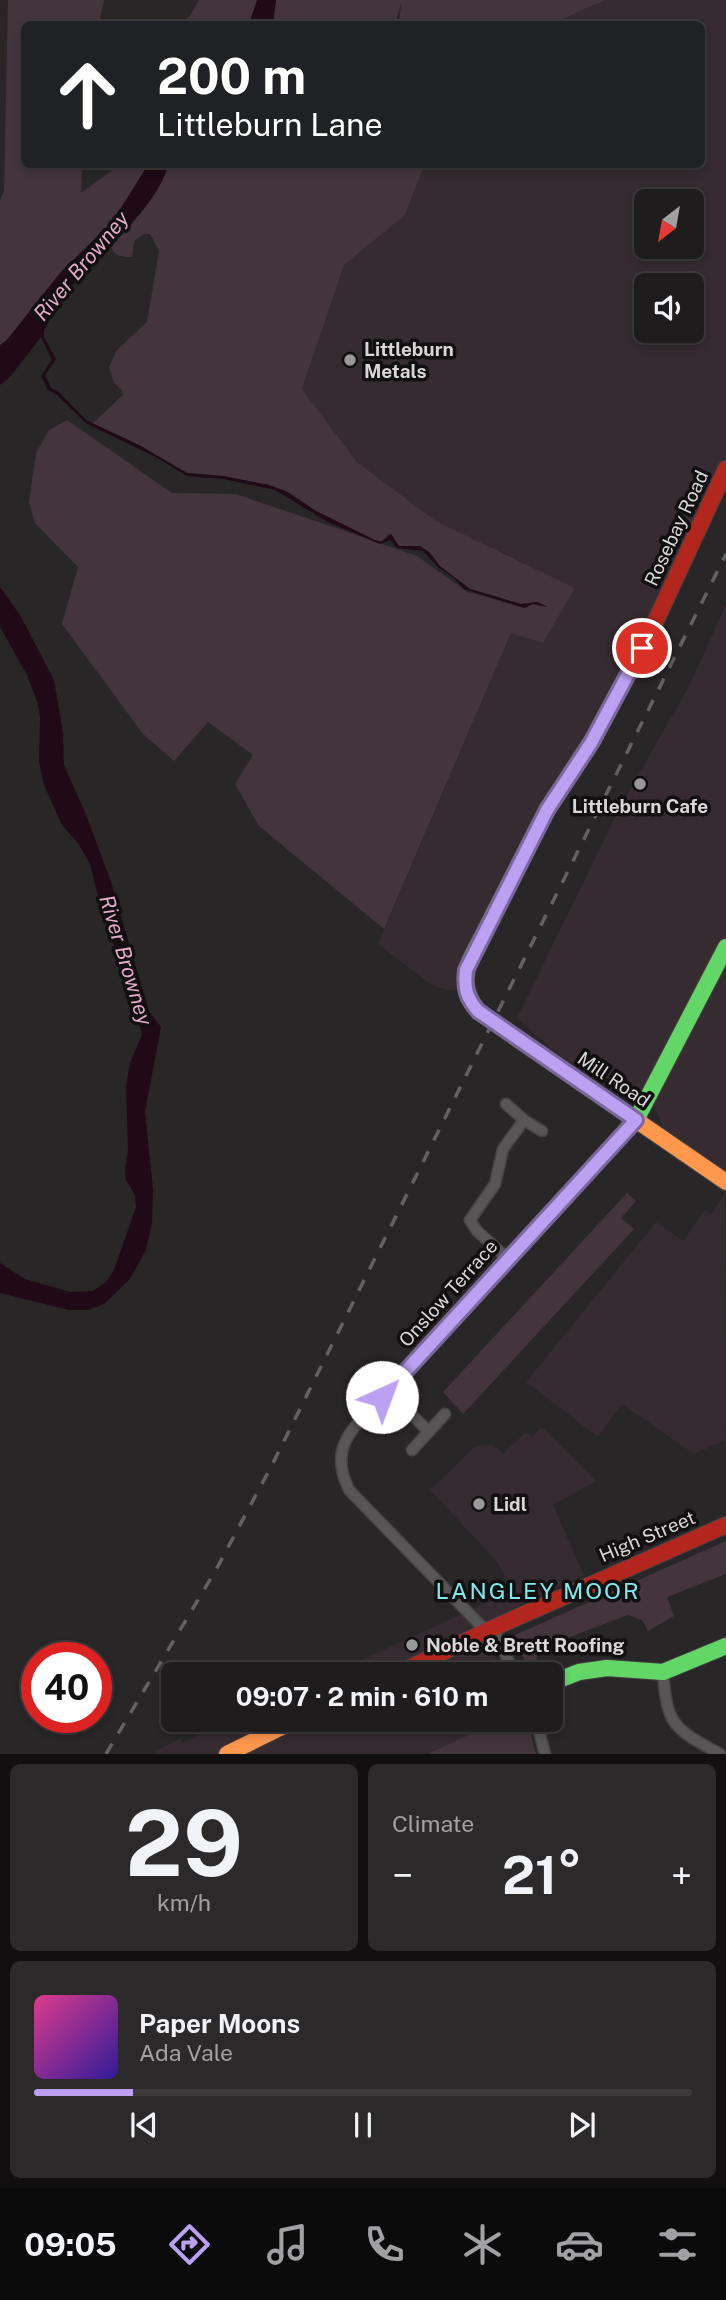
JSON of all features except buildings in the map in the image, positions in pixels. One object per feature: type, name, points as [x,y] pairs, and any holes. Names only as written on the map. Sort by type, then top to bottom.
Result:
[{"type":"street","name":"Rosebay Road","points":[[478,1011],[468,1000],[464,988],[466,970],[474,951],[547,810],[591,743],[623,687],[726,469]]},
{"type":"street","name":"Onslow Terrace","points":[[382,1397],[636,1120],[726,947]]},
{"type":"street","name":"Mill Road","points":[[478,1011],[726,1182]]},
{"type":"street","points":[[506,1104],[524,1120],[542,1130]]},
{"type":"street","points":[[507,1258],[477,1231],[470,1220],[495,1184],[503,1149],[524,1120]]},
{"type":"street","points":[[429,1432],[382,1397],[346,1437],[341,1451],[342,1475],[349,1490],[489,1629],[508,1662]]},
{"type":"street","points":[[412,1450],[445,1414]]},
{"type":"street","name":"High Street","points":[[422,1662],[489,1629],[726,1525]]},
{"type":"street","points":[[563,1679],[579,1672],[607,1668],[663,1672],[726,1646]]},
{"type":"street","points":[[663,1672],[665,1699],[673,1721],[687,1734],[720,1754]]},
{"type":"street","points":[[227,1754],[272,1732]]},
{"type":"street","points":[[539,1732],[545,1754]]},
{"type":"shaded area","points":[[8,0],[104,0],[100,21],[21,21],[21,168],[82,168],[81,193],[114,168],[146,168],[112,222],[60,273],[7,340],[0,345],[0,200],[4,191]]},
{"type":"shaded area","points":[[199,0],[257,0],[250,21],[183,21],[190,16]]},
{"type":"shaded area","points":[[276,0],[605,0],[558,21],[399,21],[401,4],[396,21],[273,21]]},
{"type":"shaded area","points":[[605,0],[726,0],[726,469],[682,564],[562,787],[464,988],[452,991],[433,986],[378,944],[511,633],[575,588],[436,521],[357,462],[302,389],[344,265],[404,215],[423,168],[705,168],[705,21],[558,21]]},
{"type":"shaded area","points":[[167,168],[423,168],[405,215],[344,265],[302,389],[357,462],[436,521],[575,588],[543,643],[511,633],[384,929],[259,826],[235,784],[253,755],[208,722],[174,761],[143,734],[62,624],[78,567],[35,523],[29,502],[36,453],[49,430],[67,420],[172,493],[235,494],[378,542],[316,511],[287,491],[223,476],[187,473],[139,445],[92,424],[123,395],[122,390],[114,383],[109,367],[117,350],[147,322],[159,251],[150,234],[144,234],[134,241],[132,257],[119,256],[111,247],[159,187]],"holes":[[[389,534],[399,546],[420,546],[429,552],[441,567],[470,589],[521,604],[537,602],[547,607],[533,604],[524,608],[469,592],[470,594],[417,556],[379,543]]]},
{"type":"shaded area","points":[[726,605],[726,1173],[664,1130],[655,1107],[560,1056],[517,1018],[621,805],[688,688]]},
{"type":"shaded area","points":[[627,1193],[636,1201],[621,1218],[634,1229],[463,1414],[443,1392]]},
{"type":"shaded area","points":[[725,1193],[726,1440],[694,1454],[622,1404],[598,1437],[526,1382],[656,1222],[683,1241],[705,1210],[711,1214]]},
{"type":"shaded area","points":[[542,1427],[596,1481],[553,1505],[584,1575],[483,1623],[498,1662],[357,1662],[512,1591],[498,1563],[430,1490],[474,1447],[493,1444],[503,1454],[526,1432],[532,1437]]},
{"type":"shaded area","points":[[726,1541],[726,1574],[667,1597],[674,1616],[648,1631],[642,1620],[628,1615],[538,1649],[536,1662],[526,1662],[513,1636]]},
{"type":"shaded area","points":[[205,1732],[475,1732],[427,1754],[155,1752],[180,1738],[183,1743]]},
{"type":"shaded area","points":[[475,1732],[530,1732],[536,1754],[427,1754]]},
{"type":"water","points":[[257,0],[276,0],[273,21],[250,21]]},
{"type":"water","name":"River Browney","points":[[146,168],[167,168],[154,195],[143,210],[75,282],[44,330],[44,337],[56,359],[45,375],[51,388],[60,393],[86,420],[139,445],[187,473],[223,476],[269,485],[375,540],[382,542],[391,534],[399,546],[420,546],[429,552],[441,567],[470,589],[521,604],[537,602],[548,607],[533,604],[525,608],[464,589],[423,551],[397,548],[390,540],[380,544],[328,522],[275,490],[224,479],[187,476],[154,456],[87,424],[57,395],[48,390],[41,376],[52,360],[41,337],[10,377],[0,385],[0,345],[7,340],[60,273],[112,222]]},
{"type":"water","name":"River Browney","points":[[0,587],[20,615],[54,680],[63,733],[64,765],[111,882],[149,1011],[161,1027],[145,1112],[153,1189],[152,1223],[146,1250],[130,1279],[104,1304],[89,1310],[69,1310],[0,1293],[0,1263],[25,1279],[70,1292],[93,1291],[106,1282],[114,1270],[136,1207],[135,1195],[126,1180],[125,1171],[128,1149],[126,1086],[130,1063],[142,1035],[121,975],[90,864],[78,843],[62,825],[44,785],[39,762],[38,704],[27,675],[0,627]]},
{"type":"railway","points":[[106,1754],[217,1568],[273,1463],[726,554]]},
{"type":"traffic: fast","points":[[478,1011],[466,987],[470,960],[547,810],[594,738]]},
{"type":"traffic: fast","points":[[382,1397],[636,1120],[726,947]]},
{"type":"traffic: fast","points":[[563,1678],[579,1672],[607,1668],[663,1672],[726,1646]]},
{"type":"traffic: slow","points":[[478,1011],[515,1037]]},
{"type":"traffic: slow","points":[[515,1037],[726,1182]]},
{"type":"traffic: slow","points":[[227,1754],[272,1732]]},
{"type":"traffic: jam","points":[[594,738],[652,629],[726,469]]},
{"type":"traffic: jam","points":[[422,1662],[726,1525]]},
{"type":"place","name":"Littleburn Metals","points":[[350,360]]},
{"type":"place","name":"Littleburn Cafe","points":[[640,784]]},
{"type":"place","name":"Lidl","points":[[479,1504]]},
{"type":"place","name":"Noble & Brett Roofing","points":[[412,1645]]},
{"type":"district","name":"LANGLEY MOOR","points":[[538,1590]]},
{"type":"route","points":[[382,1397],[636,1120],[478,1011],[468,1000],[464,988],[466,970],[515,871],[547,810],[591,743],[623,687],[642,648]]}]
